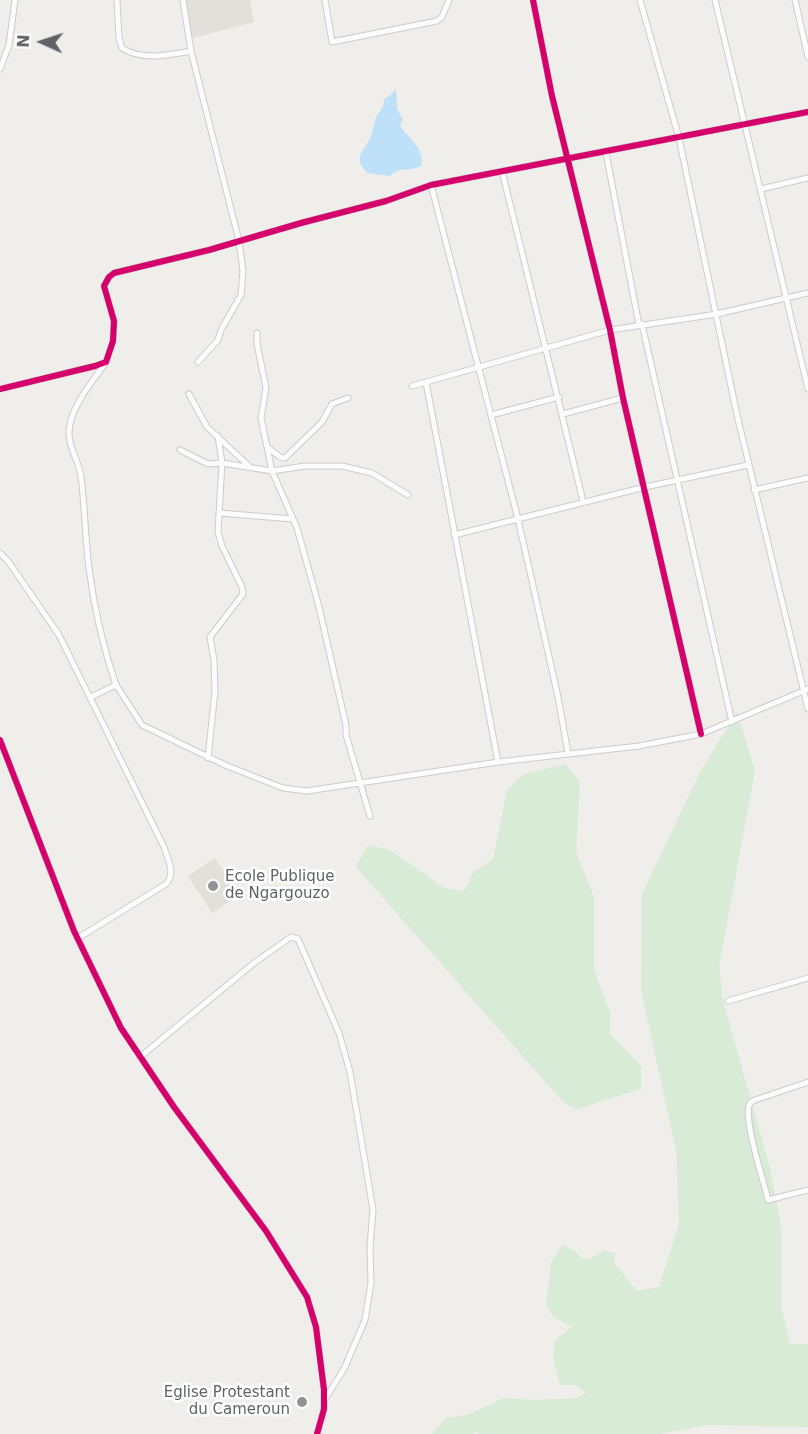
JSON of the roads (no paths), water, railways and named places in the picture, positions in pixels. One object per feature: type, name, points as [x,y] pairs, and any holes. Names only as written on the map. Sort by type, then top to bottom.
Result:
[{"type":"street","points":[[0,69],[9,45],[15,0]]},
{"type":"street","points":[[117,0],[119,38],[122,48],[140,56],[170,55],[191,51]]},
{"type":"street","points":[[183,0],[191,51],[239,241],[243,271],[241,295],[221,330],[218,340],[198,362]]},
{"type":"street","points":[[325,0],[332,42],[437,21],[442,17],[449,0]]},
{"type":"street","points":[[533,0],[552,96],[610,330],[623,398],[701,734]]},
{"type":"street","points":[[640,0],[680,138],[748,465],[805,689],[808,709]]},
{"type":"street","points":[[715,0],[808,389]]},
{"type":"street","points":[[795,0],[808,57]]},
{"type":"street","points":[[805,689],[701,734],[639,746],[498,762],[307,791],[283,788],[208,758],[142,725],[116,685],[96,614],[89,567],[81,474],[69,432],[87,387],[110,354],[114,321],[105,286],[109,277],[114,273],[386,201],[431,185],[746,126],[808,112]]},
{"type":"street","points":[[606,153],[640,325],[732,722]]},
{"type":"street","points":[[502,171],[583,501]]},
{"type":"street","points":[[761,189],[808,178]]},
{"type":"street","points":[[431,185],[518,519],[558,697],[568,753]]},
{"type":"street","points":[[412,386],[610,330],[717,314],[808,293]]},
{"type":"street","points":[[257,333],[266,388],[261,418],[272,471],[293,519],[318,603],[346,725],[346,735],[370,816]]},
{"type":"street","points":[[0,389],[106,362]]},
{"type":"street","points":[[426,382],[498,762]]},
{"type":"street","points":[[189,394],[207,427],[249,466]]},
{"type":"street","points":[[267,447],[285,458],[322,422],[332,404],[348,398]]},
{"type":"street","points":[[491,416],[559,398]]},
{"type":"street","points":[[563,414],[623,398]]},
{"type":"street","points":[[208,758],[215,691],[214,660],[210,637],[243,594],[218,532],[222,463],[218,436]]},
{"type":"street","points":[[180,450],[208,464],[222,463],[272,471],[305,465],[342,466],[372,472],[408,495]]},
{"type":"street","points":[[454,535],[583,501],[748,465]]},
{"type":"street","points":[[754,490],[808,478]]},
{"type":"street","points":[[219,513],[293,519]]},
{"type":"street","points":[[0,553],[47,616],[91,697],[164,847],[171,873],[170,880],[166,884],[78,938]]},
{"type":"street","points":[[91,697],[116,685]]},
{"type":"street","points":[[0,740],[74,931],[122,1028],[174,1107],[266,1231],[299,1282],[312,1309],[324,1401],[318,1434]]},
{"type":"street","points":[[140,1057],[262,957],[291,937],[298,939],[339,1033],[350,1072],[373,1210],[370,1247],[371,1282],[365,1320],[344,1369],[324,1401]]},
{"type":"street","points":[[728,1000],[808,978]]},
{"type":"street","points":[[808,1082],[755,1100],[750,1103],[748,1109],[749,1124],[768,1200],[808,1190]]},
{"type":"water","points":[[396,88],[397,109],[403,120],[400,126],[419,150],[421,166],[397,171],[390,176],[367,173],[360,163],[360,155],[371,137],[384,99]]},
{"type":"place","name":"Ecole Publique de Ngargouzo","points":[[213,886]]},
{"type":"place","name":"Eglise Protestant du Cameroun","points":[[302,1402]]}]
